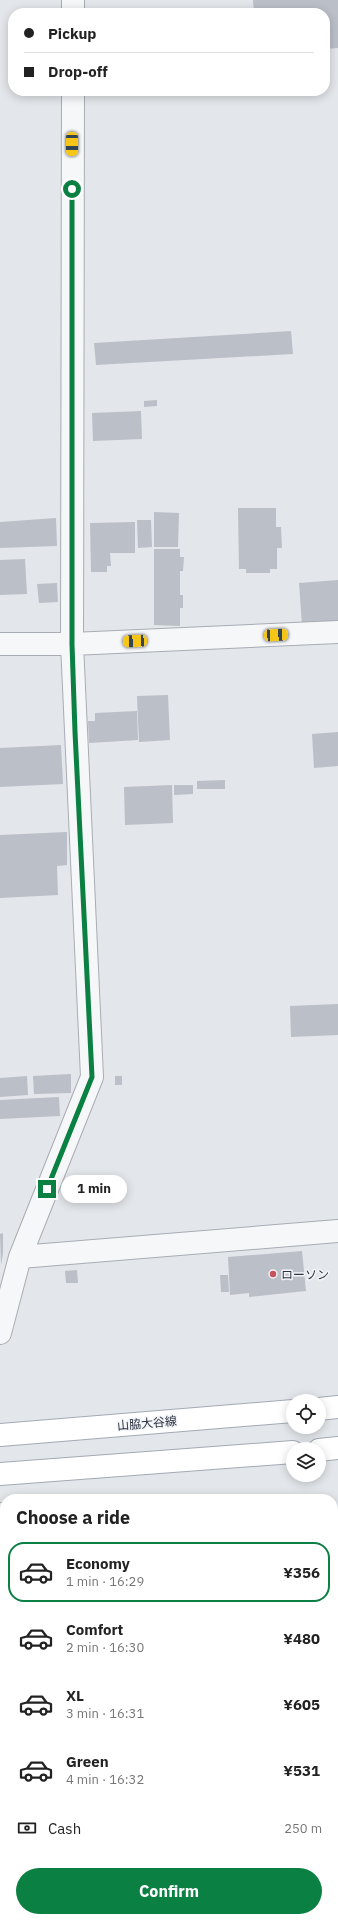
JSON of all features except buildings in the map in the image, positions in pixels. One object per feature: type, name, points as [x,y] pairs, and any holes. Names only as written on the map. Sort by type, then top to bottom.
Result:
[{"type":"main road","points":[[326,1408],[338,1407]]},
{"type":"main road","name":"山脇大谷線","points":[[0,1435],[286,1412]]},
{"type":"main road","points":[[326,1449],[338,1448]]},
{"type":"main road","points":[[0,1474],[286,1453]]},
{"type":"street","points":[[0,1333],[20,1257],[92,1077],[72,644],[73,96]]},
{"type":"street","points":[[0,644],[72,644],[338,632]]},
{"type":"street","points":[[20,1257],[338,1231]]},
{"type":"place","name":"ローソン","points":[[273,1274]]},
{"type":"route","points":[[47,1189],[92,1077],[72,644],[72,189]]}]
